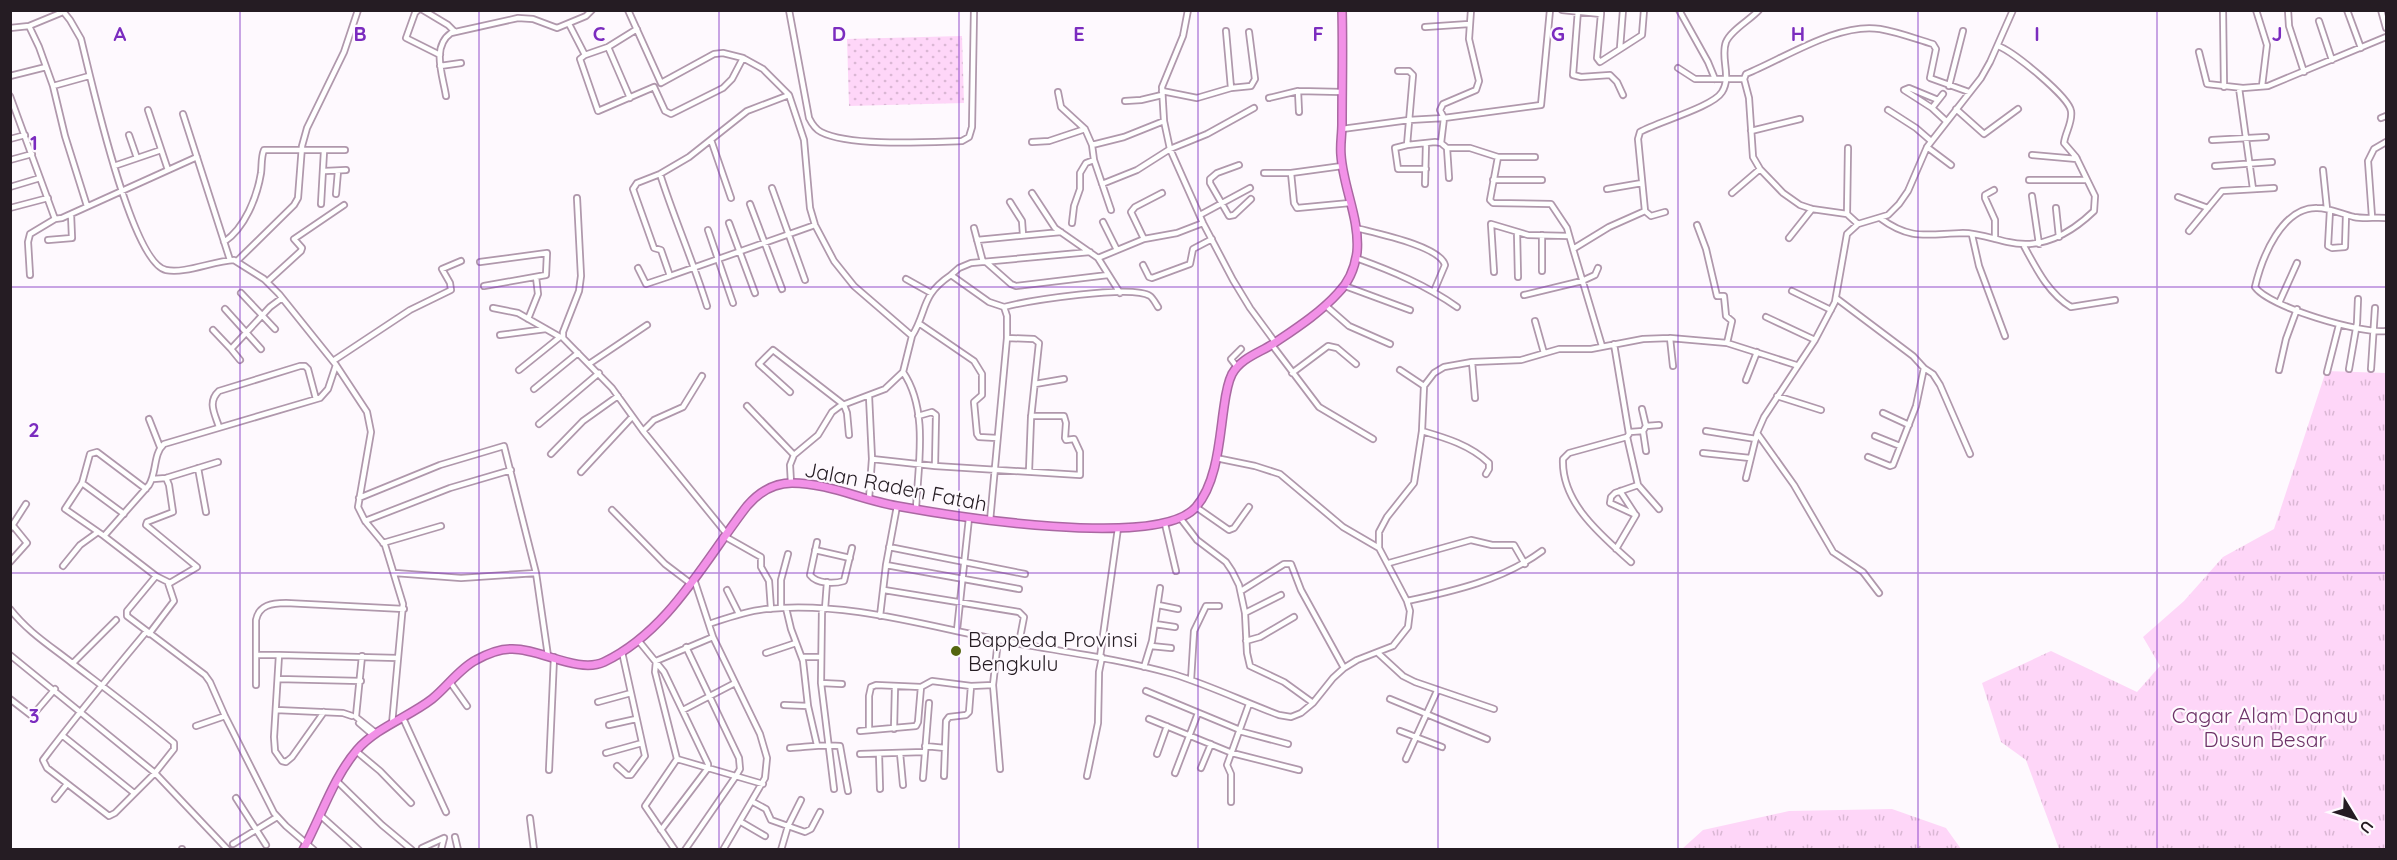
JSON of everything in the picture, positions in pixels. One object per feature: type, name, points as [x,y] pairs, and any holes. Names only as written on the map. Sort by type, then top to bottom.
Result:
[{"type":"highway","points":[[1237,367],[1248,358],[1274,344],[1325,305],[1345,286],[1356,258],[1356,228],[1342,166],[1341,11]]},
{"type":"highway","name":"Jalan Raden Fatah","points":[[305,846],[356,751],[374,734],[432,699],[471,663],[499,650],[524,649],[573,663],[593,664],[603,662],[622,652],[669,611],[755,497],[774,486],[791,483],[815,485],[897,506],[969,518],[1064,527],[1118,528],[1165,524],[1181,519],[1196,507],[1208,485],[1216,458],[1228,386],[1237,367]]},
{"type":"street","points":[[237,261],[294,205],[298,198],[301,151],[306,128],[344,52],[358,10]]},
{"type":"street","points":[[418,10],[406,38],[440,55]]},
{"type":"street","points":[[423,10],[448,25],[454,32]]},
{"type":"street","points":[[446,96],[440,66],[440,55],[445,37],[454,32],[518,18],[533,19],[554,27],[569,24],[586,16],[592,10]]},
{"type":"street","points":[[628,10],[661,83]]},
{"type":"street","points":[[792,10],[802,87],[809,118],[816,129],[830,135],[862,140],[901,142],[962,141],[969,137],[972,127],[974,11]]},
{"type":"street","points":[[1188,10],[1183,36],[1163,80],[1164,121],[1170,149],[1203,223],[1250,308],[1292,373],[1321,409],[1373,439]]},
{"type":"street","points":[[1441,143],[1444,118],[1440,110],[1443,104],[1476,90],[1479,85],[1469,39],[1471,10]]},
{"type":"street","points":[[1342,129],[1542,105],[1550,10]]},
{"type":"street","points":[[1562,10],[1601,12],[1598,60],[1602,61],[1642,35],[1644,10]]},
{"type":"street","points":[[1620,48],[1623,10]]},
{"type":"street","points":[[1679,10],[1715,79]]},
{"type":"street","points":[[1665,212],[1651,216],[1645,210],[1638,140],[1640,132],[1691,111],[1720,95],[1727,78],[1725,46],[1727,39],[1759,10]]},
{"type":"street","points":[[1746,478],[1756,436],[1777,396],[1815,340],[1836,298],[1845,238],[1858,224],[1888,215],[1899,204],[1908,191],[1927,147],[1981,78],[2013,10]]},
{"type":"street","points":[[2223,10],[2224,87]]},
{"type":"street","points":[[2256,10],[2267,45],[2262,86]]},
{"type":"street","points":[[2288,10],[2289,26],[2304,72]]},
{"type":"street","points":[[2347,10],[2361,48]]},
{"type":"street","points":[[2381,10],[2386,28]]},
{"type":"street","points":[[10,28],[29,26],[62,11],[70,20],[81,39],[121,190],[142,240],[160,268],[175,271],[237,261],[267,282],[282,298],[334,363],[367,412],[371,424],[358,507],[365,521],[383,543],[395,573],[404,609],[392,702],[392,725]]},
{"type":"street","points":[[1578,11],[1573,75],[1581,77],[1610,75],[1617,82],[1623,95]]},
{"type":"street","points":[[2319,21],[2332,60]]},
{"type":"street","points":[[569,24],[585,56]]},
{"type":"street","points":[[1425,27],[1469,24]]},
{"type":"street","points":[[29,26],[53,86],[65,136],[87,206]]},
{"type":"street","points":[[637,29],[608,47],[580,59],[598,111],[654,87],[714,54],[723,53],[743,58],[764,69],[789,95],[804,140],[808,196],[815,225],[846,278],[912,336]]},
{"type":"street","points":[[1858,224],[1847,214],[1800,205],[1783,193],[1760,169],[1753,157],[1744,79],[1746,74],[1842,30],[1880,29],[1933,44],[1936,49],[1930,78],[1969,92]]},
{"type":"street","points":[[1226,31],[1231,88]]},
{"type":"street","points":[[1125,101],[1141,100],[1162,93],[1197,98],[1231,88],[1251,86],[1255,79],[1249,32]]},
{"type":"street","points":[[1948,86],[1963,32]]},
{"type":"street","points":[[2199,52],[2206,84],[2239,88],[2278,83],[2386,37]]},
{"type":"street","points":[[1880,218],[1903,232],[1922,235],[1972,235],[2024,246],[2059,237],[2094,211],[2096,200],[2077,159],[2064,143],[2071,117],[2070,106],[2027,64],[2007,49],[1998,46]]},
{"type":"street","points":[[608,47],[630,98]]},
{"type":"street","points":[[654,87],[665,111],[671,114],[723,88],[732,79],[743,58]]},
{"type":"street","points":[[440,66],[461,63]]},
{"type":"street","points":[[10,76],[46,67]]},
{"type":"street","points":[[1678,68],[1695,79],[1744,79]]},
{"type":"street","points":[[1398,71],[1409,71],[1413,75],[1407,145]]},
{"type":"street","points":[[53,86],[90,76]]},
{"type":"street","points":[[1938,100],[1909,88],[1904,90],[1932,108],[1946,121]]},
{"type":"street","points":[[2239,88],[2252,164],[2253,189]]},
{"type":"street","points":[[1269,98],[1298,91],[1342,92]]},
{"type":"street","points":[[1298,91],[1299,112]]},
{"type":"street","points":[[1058,92],[1062,109],[1074,117],[1085,129],[1111,210]]},
{"type":"street","points":[[1932,108],[1943,94]]},
{"type":"street","points":[[670,276],[661,250],[654,248],[633,189],[637,183],[660,174],[689,157],[753,107],[789,95]]},
{"type":"street","points":[[10,96],[55,219]]},
{"type":"street","points":[[1102,184],[1137,170],[1170,149],[1208,134],[1254,108]]},
{"type":"street","points":[[1956,109],[1984,134],[2018,109]]},
{"type":"street","points":[[148,110],[168,170]]},
{"type":"street","points":[[1888,110],[1931,141]]},
{"type":"street","points":[[183,114],[230,261]]},
{"type":"street","points":[[1751,131],[1800,118]]},
{"type":"street","points":[[1092,145],[1124,137],[1164,121]]},
{"type":"street","points":[[1032,142],[1049,141],[1085,129]]},
{"type":"street","points":[[10,140],[25,135]]},
{"type":"street","points":[[129,135],[137,158]]},
{"type":"street","points":[[2212,140],[2266,137]]},
{"type":"street","points":[[711,140],[731,198]]},
{"type":"street","points":[[2372,218],[2368,158],[2374,149],[2386,142]]},
{"type":"street","points":[[1425,184],[1426,143]]},
{"type":"street","points":[[1426,170],[1398,169],[1395,148],[1441,143],[1447,148],[1470,148],[1498,157],[1535,157]]},
{"type":"street","points":[[1927,147],[1951,165]]},
{"type":"street","points":[[1447,148],[1449,178]]},
{"type":"street","points":[[1847,214],[1848,148]]},
{"type":"street","points":[[224,242],[242,222],[255,198],[263,151],[267,149],[345,150]]},
{"type":"street","points":[[114,166],[161,150]]},
{"type":"street","points":[[321,204],[325,171],[324,151]]},
{"type":"street","points":[[10,160],[32,154]]},
{"type":"street","points":[[2032,154],[2077,159]]},
{"type":"street","points":[[30,275],[28,242],[30,234],[55,219],[71,214],[197,157]]},
{"type":"street","points":[[1498,157],[1489,198],[1493,203],[1551,204],[1567,228],[1602,346]]},
{"type":"street","points":[[1072,223],[1074,206],[1080,189],[1080,173],[1086,163],[1094,160]]},
{"type":"street","points":[[2215,166],[2272,162]]},
{"type":"street","points":[[1239,165],[1217,173],[1210,179],[1226,214],[1231,216],[1251,199]]},
{"type":"street","points":[[1264,173],[1291,173],[1342,166]]},
{"type":"street","points":[[1732,193],[1760,169]]},
{"type":"street","points":[[325,171],[346,170]]},
{"type":"street","points":[[2323,170],[2328,209],[2328,246],[2332,248],[2345,247],[2346,215]]},
{"type":"street","points":[[336,194],[338,171]]},
{"type":"street","points":[[1291,173],[1294,203],[1297,208],[1350,203]]},
{"type":"street","points":[[660,174],[707,306]]},
{"type":"street","points":[[10,187],[40,178]]},
{"type":"street","points":[[1493,180],[1542,180]]},
{"type":"street","points":[[2029,180],[2087,180]]},
{"type":"street","points":[[1607,189],[1642,183]]},
{"type":"street","points":[[772,188],[805,280]]},
{"type":"street","points":[[1200,215],[1250,188]]},
{"type":"street","points":[[2189,231],[2222,191],[2274,188]]},
{"type":"street","points":[[1994,190],[1985,195],[1985,198],[1995,220],[1995,239]]},
{"type":"street","points":[[1032,193],[1049,220],[1061,232],[1098,258],[1120,293]]},
{"type":"street","points":[[1144,239],[1131,212],[1162,193]]},
{"type":"street","points":[[2032,196],[2039,244]]},
{"type":"street","points":[[2178,197],[2208,208]]},
{"type":"street","points":[[10,208],[48,198]]},
{"type":"street","points":[[519,370],[561,336],[579,291],[581,276],[577,198]]},
{"type":"street","points":[[1011,202],[1022,221],[1023,235]]},
{"type":"street","points":[[750,204],[782,289]]},
{"type":"street","points":[[267,282],[301,251],[302,248],[294,239],[344,205]]},
{"type":"street","points":[[2056,208],[2059,237]]},
{"type":"street","points":[[1789,238],[1812,209]]},
{"type":"street","points":[[2386,218],[2346,215],[2328,209],[2303,210],[2292,216],[2278,230],[2255,288],[2269,299],[2355,330],[2386,331]]},
{"type":"street","points":[[1573,249],[1609,226],[1645,210]]},
{"type":"street","points":[[48,240],[72,238],[71,214]]},
{"type":"street","points":[[1103,222],[1117,250]]},
{"type":"street","points":[[729,223],[755,293]]},
{"type":"street","points":[[1098,258],[1144,239],[1177,233],[1203,223]]},
{"type":"street","points":[[1494,272],[1491,224],[1517,232],[1569,236]]},
{"type":"street","points":[[638,268],[644,283],[647,284],[720,261],[815,225]]},
{"type":"street","points":[[1697,225],[1706,249],[1717,296],[1724,296],[1726,316],[1732,321],[1727,343]]},
{"type":"street","points":[[974,228],[984,262],[1016,286],[1108,274]]},
{"type":"street","points":[[1356,228],[1404,240],[1440,257],[1445,265],[1434,291]]},
{"type":"street","points":[[708,230],[733,303]]},
{"type":"street","points":[[977,240],[1061,232]]},
{"type":"street","points":[[1517,232],[1518,277]]},
{"type":"street","points":[[1542,235],[1542,271]]},
{"type":"street","points":[[1972,235],[1979,266],[2006,336]]},
{"type":"street","points":[[1143,265],[1152,278],[1178,269],[1190,264],[1193,249],[1212,239]]},
{"type":"street","points":[[2024,246],[2047,285],[2056,296],[2071,307],[2115,300]]},
{"type":"street","points":[[791,483],[790,465],[794,455],[814,440],[829,415],[844,405],[890,386],[903,372],[912,336],[920,324],[924,305],[931,293],[951,275],[967,264],[1090,252]]},
{"type":"street","points":[[480,262],[547,253],[548,272],[536,277],[484,285]]},
{"type":"street","points":[[1356,258],[1392,271],[1434,291],[1457,307]]},
{"type":"street","points":[[160,447],[172,441],[320,398],[328,389],[334,363],[410,310],[449,291],[452,288],[442,269],[461,261]]},
{"type":"street","points":[[2279,303],[2297,263]]},
{"type":"street","points":[[1524,295],[1582,281],[1595,275],[1598,268]]},
{"type":"street","points":[[951,275],[989,302],[1004,307],[1052,298],[1120,293],[1146,294],[1152,297],[1158,307]]},
{"type":"street","points":[[528,319],[538,294],[536,277]]},
{"type":"street","points":[[906,279],[931,293]]},
{"type":"street","points":[[1345,286],[1410,310]]},
{"type":"street","points":[[1792,291],[1831,310]]},
{"type":"street","points":[[241,293],[275,329]]},
{"type":"street","points":[[231,349],[282,298]]},
{"type":"street","points":[[1836,298],[1913,356],[1933,374],[1970,454]]},
{"type":"street","points":[[2349,369],[2358,299]]},
{"type":"street","points":[[1325,305],[1349,326],[1390,344]]},
{"type":"street","points":[[990,520],[1006,338],[1007,316],[1004,307]]},
{"type":"street","points":[[493,308],[518,313],[561,336],[599,373],[725,535],[761,557],[761,569],[770,581],[771,609]]},
{"type":"street","points":[[2371,369],[2375,308]]},
{"type":"street","points":[[225,309],[261,349]]},
{"type":"street","points":[[2279,370],[2286,339],[2297,309]]},
{"type":"street","points":[[1766,317],[1815,340]]},
{"type":"street","points":[[1535,321],[1544,353]]},
{"type":"street","points":[[920,324],[952,344],[980,368],[982,395],[974,402],[977,434],[979,437],[997,438]]},
{"type":"street","points":[[589,364],[647,325]]},
{"type":"street","points":[[2327,372],[2340,325]]},
{"type":"street","points":[[500,335],[546,328]]},
{"type":"street","points":[[213,330],[240,360]]},
{"type":"street","points":[[1006,338],[1034,339],[1039,343],[1031,416],[1029,471]]},
{"type":"street","points":[[1670,338],[1673,366]]},
{"type":"street","points":[[1379,548],[1379,532],[1382,524],[1414,483],[1422,430],[1424,386],[1430,376],[1444,367],[1472,362],[1521,360],[1565,348],[1591,349],[1670,338],[1727,343],[1797,365]]},
{"type":"street","points":[[1614,344],[1638,485],[1659,509]]},
{"type":"street","points":[[1292,373],[1328,346],[1337,348],[1356,364]]},
{"type":"street","points":[[1237,367],[1231,359],[1241,349]]},
{"type":"street","points":[[790,392],[759,364],[773,350],[844,405],[849,435]]},
{"type":"street","points":[[1746,380],[1757,352]]},
{"type":"street","points":[[534,389],[578,353]]},
{"type":"street","points":[[1472,362],[1475,398]]},
{"type":"street","points":[[219,427],[212,400],[219,391],[300,366],[308,369],[316,399]]},
{"type":"street","points":[[1868,457],[1892,466],[1916,406],[1924,368]]},
{"type":"street","points":[[1400,370],[1424,386]]},
{"type":"street","points":[[903,372],[911,384],[918,416],[916,509]]},
{"type":"street","points":[[539,424],[599,373]]},
{"type":"street","points":[[643,431],[654,420],[683,406],[702,376]]},
{"type":"street","points":[[1035,384],[1064,378]]},
{"type":"street","points":[[551,454],[584,421],[618,396]]},
{"type":"street","points":[[868,499],[872,459],[869,396]]},
{"type":"street","points":[[1777,396],[1821,410]]},
{"type":"street","points":[[747,406],[794,455]]},
{"type":"street","points":[[1642,409],[1646,450]]},
{"type":"street","points":[[918,416],[932,412],[936,415],[935,466]]},
{"type":"street","points":[[1883,413],[1909,425]]},
{"type":"street","points":[[872,459],[935,466],[1080,476],[1077,444],[1070,438],[1066,440],[1065,438],[1065,416],[1031,416]]},
{"type":"street","points":[[581,472],[632,417]]},
{"type":"street","points":[[104,536],[153,479],[160,447],[149,419]]},
{"type":"street","points":[[1631,562],[1594,528],[1582,513],[1566,481],[1563,459],[1569,453],[1659,425]]},
{"type":"street","points":[[1422,430],[1456,441],[1481,456],[1490,463],[1490,469],[1486,474]]},
{"type":"street","points":[[1706,432],[1756,436],[1794,485],[1833,552],[1863,572],[1879,593]]},
{"type":"street","points":[[1875,436],[1900,446]]},
{"type":"street","points":[[359,498],[429,469],[502,446],[506,448],[536,573],[551,656],[549,770]]},
{"type":"street","points":[[10,609],[24,626],[73,663],[102,686],[174,743],[174,749],[155,773],[109,816],[43,763],[102,686],[174,601],[168,583],[65,509],[82,483],[88,458],[94,451],[146,489]]},
{"type":"street","points":[[1703,453],[1750,458]]},
{"type":"street","points":[[709,624],[739,614],[784,608],[824,608],[880,616],[1144,667],[1191,680],[1249,704],[1291,717],[1301,713],[1313,703],[1344,668],[1364,657],[1393,646],[1403,635],[1410,622],[1407,601],[1389,563],[1379,548],[1343,527],[1281,474],[1216,458]]},
{"type":"street","points":[[153,479],[166,478],[218,462]]},
{"type":"street","points":[[198,468],[206,512]]},
{"type":"street","points":[[365,521],[450,488],[511,470]]},
{"type":"street","points":[[166,478],[173,512],[147,522],[146,526],[197,567],[168,583]]},
{"type":"street","points":[[82,483],[124,514]]},
{"type":"street","points":[[1635,515],[1610,503],[1611,497],[1620,491],[1638,485]]},
{"type":"street","points":[[1620,491],[1635,515]]},
{"type":"street","points":[[10,562],[27,543],[12,528],[26,504]]},
{"type":"street","points":[[880,616],[886,565],[897,506]]},
{"type":"street","points":[[1196,507],[1229,530],[1234,528],[1249,507]]},
{"type":"street","points":[[612,510],[665,564],[692,581],[713,637],[764,743],[767,767],[763,784],[723,849]]},
{"type":"street","points":[[1616,549],[1635,515]]},
{"type":"street","points":[[957,630],[969,518]]},
{"type":"street","points":[[1181,519],[1197,540],[1229,566],[1241,591],[1250,666],[1284,682],[1313,703]]},
{"type":"street","points":[[1165,524],[1176,571]]},
{"type":"street","points":[[383,543],[441,526]]},
{"type":"street","points":[[1087,776],[1098,723],[1099,672],[1118,528]]},
{"type":"street","points":[[63,566],[80,545],[98,532]]},
{"type":"street","points":[[1389,563],[1471,540],[1492,545],[1514,546],[1524,564]]},
{"type":"street","points":[[817,542],[810,575],[815,580],[843,582],[852,548]]},
{"type":"street","points":[[889,547],[1025,573]]},
{"type":"street","points":[[815,550],[850,558]]},
{"type":"street","points":[[1407,601],[1457,590],[1524,564],[1542,551]]},
{"type":"street","points":[[788,554],[781,580],[784,608],[802,657],[816,745]]},
{"type":"street","points":[[1241,591],[1284,564],[1291,564],[1316,619],[1344,668]]},
{"type":"street","points":[[886,565],[1019,589]]},
{"type":"street","points":[[395,573],[462,578],[536,573]]},
{"type":"street","points":[[156,576],[126,614],[210,681],[225,716],[277,817],[305,846],[314,849]]},
{"type":"street","points":[[827,582],[821,682],[834,789]]},
{"type":"street","points":[[1144,667],[1151,646],[1160,588]]},
{"type":"street","points":[[727,590],[739,614]]},
{"type":"street","points":[[884,590],[1022,613],[1024,617],[1019,643]]},
{"type":"street","points":[[1245,613],[1281,595]]},
{"type":"street","points":[[256,685],[257,615],[273,603],[404,609]]},
{"type":"street","points":[[1158,605],[1178,609]]},
{"type":"street","points":[[1191,680],[1194,635],[1197,624],[1206,606],[1219,606]]},
{"type":"street","points":[[1246,641],[1260,637],[1294,617]]},
{"type":"street","points":[[73,663],[116,620]]},
{"type":"street","points":[[1155,624],[1175,627]]},
{"type":"street","points":[[656,661],[713,637]]},
{"type":"street","points":[[638,640],[664,672],[706,756],[708,768],[661,830]]},
{"type":"street","points":[[998,640],[993,685],[1000,769]]},
{"type":"street","points":[[766,653],[796,644]]},
{"type":"street","points":[[1151,646],[1171,648]]},
{"type":"street","points":[[685,849],[740,769],[739,758],[686,647]]},
{"type":"street","points":[[617,766],[627,775],[633,774],[644,758],[622,652]]},
{"type":"street","points":[[1378,653],[1403,676],[1437,691],[1494,710]]},
{"type":"street","points":[[10,655],[55,689],[155,773],[228,849]]},
{"type":"street","points":[[257,655],[398,658]]},
{"type":"street","points":[[279,655],[274,746],[284,762],[292,757],[324,712]]},
{"type":"street","points":[[355,717],[362,656]]},
{"type":"street","points":[[802,657],[821,657]]},
{"type":"street","points":[[656,661],[655,672],[677,759],[645,806],[675,849]]},
{"type":"street","points":[[279,679],[360,681]]},
{"type":"street","points":[[869,730],[870,689],[876,685],[921,687],[932,681],[971,686],[993,685]]},
{"type":"street","points":[[450,682],[467,706]]},
{"type":"street","points":[[821,682],[842,684]]},
{"type":"street","points":[[683,710],[735,683]]},
{"type":"street","points":[[944,776],[946,719],[951,716],[966,715],[969,712],[971,686]]},
{"type":"street","points":[[894,729],[896,687]]},
{"type":"street","points":[[860,731],[912,728],[917,724],[921,687]]},
{"type":"street","points":[[10,699],[32,716],[55,689]]},
{"type":"street","points":[[1146,691],[1240,731],[1288,744]]},
{"type":"street","points":[[1406,759],[1437,691]]},
{"type":"street","points":[[598,702],[632,693]]},
{"type":"street","points":[[1390,699],[1487,739]]},
{"type":"street","points":[[923,778],[929,703]]},
{"type":"street","points":[[1231,802],[1231,774],[1227,765],[1249,704]]},
{"type":"street","points":[[784,705],[808,706]]},
{"type":"street","points":[[276,710],[343,713],[355,717],[374,734]]},
{"type":"street","points":[[1175,773],[1198,712]]},
{"type":"street","points":[[196,726],[225,716]]},
{"type":"street","points":[[403,718],[446,812]]},
{"type":"street","points":[[609,725],[636,719]]},
{"type":"street","points":[[1149,719],[1232,753],[1299,770]]},
{"type":"street","points":[[1157,754],[1167,726]]},
{"type":"street","points":[[1400,731],[1443,747]]},
{"type":"street","points":[[63,736],[134,793]]},
{"type":"street","points":[[606,753],[642,743]]},
{"type":"street","points":[[1201,768],[1211,744]]},
{"type":"street","points":[[790,748],[808,748],[816,745],[842,747],[843,771],[848,791]]},
{"type":"street","points":[[860,754],[900,753],[945,748]]},
{"type":"street","points":[[356,751],[380,771],[411,803]]},
{"type":"street","points":[[900,753],[903,785]]},
{"type":"street","points":[[879,754],[880,789]]},
{"type":"street","points":[[677,759],[763,784]]},
{"type":"street","points":[[338,782],[382,825],[412,849]]},
{"type":"street","points":[[55,798],[67,784]]},
{"type":"street","points":[[236,798],[266,845]]},
{"type":"street","points":[[781,849],[788,825],[801,800]]},
{"type":"street","points":[[753,802],[766,809],[771,820],[807,832],[820,812]]},
{"type":"street","points":[[321,816],[359,849]]},
{"type":"street","points":[[233,844],[277,817]]},
{"type":"street","points":[[530,818],[534,849]]},
{"type":"street","points":[[741,822],[765,836]]},
{"type":"street","points":[[423,849],[443,837],[441,849]]},
{"type":"street","points":[[455,837],[458,849]]},
{"type":"green space","points":[[962,36],[964,103],[849,106],[847,39]]},
{"type":"green space","name":"Cagar Alam Danau Dusun Besar","points":[[2326,371],[2386,373],[2386,849],[2059,849],[2026,760],[2001,742],[1982,683],[2051,651],[2137,692],[2160,666],[2143,637],[2184,601],[2223,557],[2274,529]]},
{"type":"green space","points":[[1892,809],[1946,828],[1961,849],[1682,849],[1703,830],[1789,811]]},
{"type":"place","name":"Bappeda Provinsi Bengkulu","points":[[956,651]]}]
